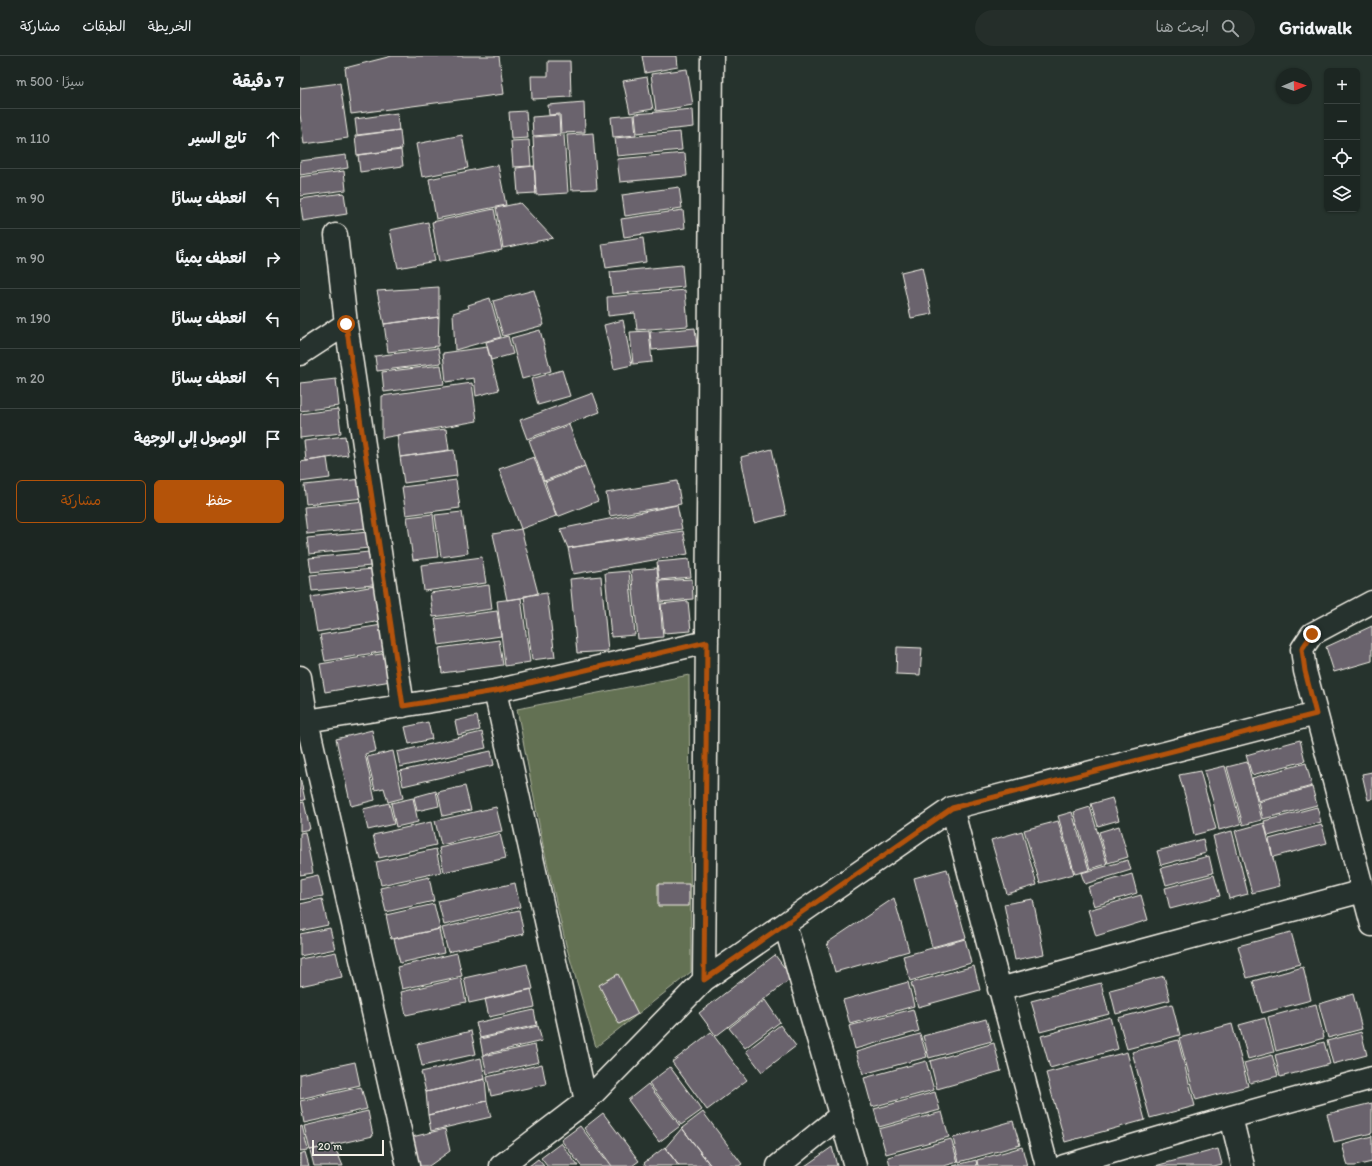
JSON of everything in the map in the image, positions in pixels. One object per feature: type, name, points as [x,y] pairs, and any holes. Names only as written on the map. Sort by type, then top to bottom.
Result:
[{"type":"street","points":[[704,980],[712,56]]},
{"type":"street","points":[[336,235],[346,324],[403,706]]},
{"type":"street","points":[[300,354],[346,324]]},
{"type":"street","points":[[1372,602],[1312,634],[1302,649],[1305,671],[1372,925]]},
{"type":"street","points":[[304,722],[495,691],[707,642]]},
{"type":"street","points":[[300,677],[304,722],[408,1166]]},
{"type":"street","points":[[495,691],[586,1101]]},
{"type":"street","points":[[501,1166],[586,1101],[704,980],[952,808],[1316,714]]},
{"type":"street","points":[[952,808],[1047,1166]]},
{"type":"street","points":[[999,989],[1363,891]]},
{"type":"street","points":[[785,925],[855,1166]]},
{"type":"street","points":[[1064,1166],[1230,1117],[1372,1078]]},
{"type":"street","points":[[778,1166],[840,1115]]},
{"type":"street","points":[[1230,1117],[1243,1166]]},
{"type":"green space","points":[[689,675],[691,972],[596,1047],[566,945],[543,845],[517,709]]},
{"type":"building","points":[[392,56],[499,56],[504,94],[351,114],[345,68]]},
{"type":"building","points":[[642,56],[677,56],[678,67],[645,73]]},
{"type":"building","points":[[548,61],[570,61],[571,97],[532,99],[531,76],[548,76]]},
{"type":"building","points":[[687,69],[693,105],[656,111],[651,74]]},
{"type":"building","points":[[647,77],[653,109],[630,113],[623,81]]},
{"type":"building","points":[[340,83],[348,138],[304,144],[300,114],[300,88]]},
{"type":"building","points":[[584,102],[585,132],[561,133],[560,114],[549,115],[548,105]]},
{"type":"building","points":[[693,109],[694,127],[637,133],[635,114]]},
{"type":"building","points":[[526,111],[528,138],[511,139],[509,112]]},
{"type":"building","points":[[397,113],[399,130],[357,135],[355,119]]},
{"type":"building","points":[[559,115],[560,134],[533,136],[532,117]]},
{"type":"building","points":[[634,115],[636,135],[613,137],[611,117]]},
{"type":"building","points":[[400,130],[402,149],[357,155],[355,136]]},
{"type":"building","points":[[680,132],[682,150],[617,156],[615,138]]},
{"type":"building","points":[[593,133],[597,189],[571,190],[567,135]]},
{"type":"building","points":[[462,135],[468,168],[422,177],[416,144]]},
{"type":"building","points":[[564,135],[568,193],[536,195],[533,137]]},
{"type":"building","points":[[529,140],[531,166],[513,167],[511,141]]},
{"type":"building","points":[[401,150],[403,166],[360,172],[358,155]]},
{"type":"building","points":[[685,153],[687,176],[620,182],[617,159]]},
{"type":"building","points":[[346,155],[348,168],[300,175],[300,161]]},
{"type":"building","points":[[498,165],[506,205],[436,219],[429,179]]},
{"type":"building","points":[[534,166],[536,193],[518,194],[516,168]]},
{"type":"building","points":[[344,171],[346,190],[300,196],[300,177]]},
{"type":"building","points":[[679,187],[682,208],[625,216],[622,195]]},
{"type":"building","points":[[344,193],[347,214],[303,221],[300,199]]},
{"type":"building","points":[[520,203],[553,238],[503,248],[496,208]]},
{"type":"building","points":[[494,209],[502,250],[439,262],[432,222]]},
{"type":"building","points":[[683,210],[685,228],[624,237],[621,219]]},
{"type":"building","points":[[428,222],[435,261],[398,268],[390,230]]},
{"type":"building","points":[[643,238],[646,262],[606,268],[602,244]]},
{"type":"building","points":[[682,265],[684,287],[612,294],[610,272]]},
{"type":"building","points":[[922,267],[932,314],[911,318],[901,272]]},
{"type":"building","points":[[439,287],[439,317],[384,324],[377,291]]},
{"type":"building","points":[[534,290],[544,325],[503,336],[493,301]]},
{"type":"building","points":[[685,290],[688,326],[637,330],[635,313],[608,316],[607,297]]},
{"type":"building","points":[[490,298],[501,337],[455,350],[453,313],[469,308],[468,305]]},
{"type":"building","points":[[439,317],[438,346],[388,352],[384,324]]},
{"type":"building","points":[[623,320],[632,365],[614,369],[604,325]]},
{"type":"building","points":[[695,328],[697,346],[652,350],[650,332]]},
{"type":"building","points":[[540,330],[551,371],[522,379],[511,338]]},
{"type":"building","points":[[649,331],[652,362],[633,364],[630,332]]},
{"type":"building","points":[[508,336],[513,354],[491,360],[486,342]]},
{"type":"building","points":[[487,347],[499,390],[476,396],[474,378],[446,382],[443,353]]},
{"type":"building","points":[[438,348],[441,363],[377,371],[375,356]]},
{"type":"building","points":[[441,365],[444,384],[384,392],[382,372]]},
{"type":"building","points":[[562,370],[570,396],[538,405],[531,379]]},
{"type":"building","points":[[336,379],[339,406],[300,411],[300,383]]},
{"type":"building","points":[[472,383],[477,421],[382,438],[382,396]]},
{"type":"building","points":[[593,393],[600,412],[527,439],[520,420]]},
{"type":"building","points":[[338,409],[341,433],[300,438],[300,414]]},
{"type":"building","points":[[569,425],[585,466],[544,481],[529,440]]},
{"type":"building","points":[[446,429],[449,450],[400,457],[397,435]]},
{"type":"building","points":[[345,436],[348,455],[306,461],[304,441]]},
{"type":"building","points":[[772,449],[786,515],[754,523],[741,457]]},
{"type":"building","points":[[454,450],[457,476],[404,483],[400,457]]},
{"type":"building","points":[[534,457],[556,516],[521,529],[499,469]]},
{"type":"building","points":[[327,458],[330,478],[300,482],[300,462]]},
{"type":"building","points":[[585,467],[598,501],[557,517],[545,482]]},
{"type":"building","points":[[362,479],[364,498],[306,504],[304,485]]},
{"type":"building","points":[[456,480],[460,508],[406,515],[402,487]]},
{"type":"building","points":[[677,481],[681,504],[610,516],[606,493]]},
{"type":"building","points":[[365,501],[368,528],[307,534],[304,507]]},
{"type":"building","points":[[677,505],[682,529],[568,548],[560,529]]},
{"type":"building","points":[[462,512],[468,553],[441,557],[435,515]]},
{"type":"building","points":[[433,514],[438,557],[413,560],[407,517]]},
{"type":"building","points":[[521,529],[538,593],[507,600],[493,534]]},
{"type":"building","points":[[683,531],[688,554],[573,574],[568,548]]},
{"type":"building","points":[[368,532],[369,548],[309,554],[307,538]]},
{"type":"building","points":[[369,552],[371,566],[311,572],[309,558]]},
{"type":"building","points":[[482,557],[486,583],[424,591],[421,565]]},
{"type":"building","points":[[689,559],[691,577],[659,580],[657,562]]},
{"type":"building","points":[[657,568],[663,637],[638,639],[631,570]]},
{"type":"building","points":[[372,569],[373,585],[312,591],[310,575]]},
{"type":"building","points":[[629,571],[635,635],[611,637],[605,573]]},
{"type":"building","points":[[601,576],[608,651],[577,653],[570,579]]},
{"type":"building","points":[[692,579],[693,599],[661,602],[659,581]]},
{"type":"building","points":[[489,585],[492,609],[433,617],[430,593]]},
{"type":"building","points":[[375,586],[381,621],[317,632],[311,597]]},
{"type":"building","points":[[547,593],[555,657],[532,660],[524,596]]},
{"type":"building","points":[[521,598],[530,662],[505,666],[497,601]]},
{"type":"building","points":[[688,601],[691,631],[664,633],[661,604]]},
{"type":"building","points":[[497,611],[501,636],[439,645],[435,619]]},
{"type":"building","points":[[382,625],[386,651],[325,661],[320,635]]},
{"type":"building","points":[[1372,626],[1372,661],[1334,672],[1326,647]]},
{"type":"building","points":[[499,640],[503,665],[442,673],[439,648]]},
{"type":"building","points":[[897,647],[922,648],[920,675],[896,674]]},
{"type":"building","points":[[387,653],[391,681],[325,692],[320,664]]},
{"type":"building","points":[[477,716],[480,730],[458,735],[455,721]]},
{"type":"building","points":[[428,722],[432,739],[409,744],[405,727]]},
{"type":"building","points":[[372,730],[376,751],[365,754],[375,800],[351,806],[336,739]]},
{"type":"building","points":[[482,732],[486,748],[400,767],[397,752]]},
{"type":"building","points":[[1300,740],[1305,761],[1252,775],[1246,755]]},
{"type":"building","points":[[393,751],[403,798],[388,802],[384,788],[375,790],[367,757]]},
{"type":"building","points":[[491,751],[494,765],[403,786],[400,771]]},
{"type":"building","points":[[1247,762],[1262,820],[1243,825],[1227,767]]},
{"type":"building","points":[[1306,763],[1312,786],[1258,801],[1252,778]]},
{"type":"building","points":[[1225,766],[1241,824],[1219,830],[1213,801],[1204,771]]},
{"type":"building","points":[[1200,771],[1216,829],[1194,835],[1188,806],[1179,775]]},
{"type":"building","points":[[1372,772],[1372,799],[1368,800],[1362,774]]},
{"type":"building","points":[[300,777],[305,800],[300,801]]},
{"type":"building","points":[[465,786],[471,810],[443,816],[438,792]]},
{"type":"building","points":[[1312,787],[1317,805],[1263,819],[1259,802]]},
{"type":"building","points":[[436,791],[439,806],[417,811],[414,797]]},
{"type":"building","points":[[413,798],[418,822],[396,827],[391,803]]},
{"type":"building","points":[[1112,798],[1119,820],[1098,826],[1091,804]]},
{"type":"building","points":[[304,802],[310,829],[300,831],[300,803]]},
{"type":"building","points":[[389,803],[394,824],[368,830],[363,809]]},
{"type":"building","points":[[496,807],[502,831],[441,845],[435,821]]},
{"type":"building","points":[[1090,807],[1107,864],[1090,869],[1074,812]]},
{"type":"building","points":[[1317,807],[1321,822],[1268,836],[1264,821]]},
{"type":"building","points":[[1072,812],[1089,870],[1075,874],[1058,816]]},
{"type":"building","points":[[1058,821],[1074,874],[1040,883],[1024,830]]},
{"type":"building","points":[[431,822],[436,845],[379,858],[373,835]]},
{"type":"building","points":[[1264,823],[1280,886],[1252,893],[1235,831]]},
{"type":"building","points":[[1322,825],[1327,843],[1273,857],[1269,839]]},
{"type":"building","points":[[1119,826],[1128,857],[1108,863],[1099,832]]},
{"type":"building","points":[[1022,831],[1037,885],[1007,894],[991,840]]},
{"type":"building","points":[[1232,831],[1248,894],[1229,899],[1213,836]]},
{"type":"building","points":[[305,832],[313,873],[300,875],[300,833]]},
{"type":"building","points":[[500,834],[506,858],[444,872],[439,848]]},
{"type":"building","points":[[1203,839],[1206,853],[1161,865],[1157,851]]},
{"type":"building","points":[[436,849],[441,872],[381,885],[376,862]]},
{"type":"building","points":[[1209,856],[1213,873],[1166,885],[1161,868]]},
{"type":"building","points":[[1128,860],[1131,870],[1085,884],[1081,873]]},
{"type":"building","points":[[947,869],[966,938],[932,947],[914,878]]},
{"type":"building","points":[[1132,874],[1137,893],[1094,906],[1088,887]]},
{"type":"building","points":[[318,875],[323,896],[300,900],[300,879]]},
{"type":"building","points":[[1214,875],[1220,896],[1170,909],[1165,888]]},
{"type":"building","points":[[429,877],[434,901],[386,912],[380,888]]},
{"type":"building","points":[[515,883],[520,907],[444,925],[438,901]]},
{"type":"building","points":[[658,884],[689,884],[689,906],[658,906]]},
{"type":"building","points":[[1141,895],[1148,920],[1096,936],[1088,910]]},
{"type":"building","points":[[894,898],[909,951],[835,972],[827,943]]},
{"type":"building","points":[[322,899],[328,925],[300,931],[300,904]]},
{"type":"building","points":[[1033,899],[1044,954],[1015,960],[1004,904]]},
{"type":"building","points":[[434,904],[440,929],[391,939],[386,915]]},
{"type":"building","points":[[519,910],[524,934],[448,952],[442,928]]},
{"type":"building","points":[[330,928],[335,949],[300,956],[300,934]]},
{"type":"building","points":[[439,929],[444,953],[400,963],[394,939]]},
{"type":"building","points":[[1291,932],[1300,964],[1247,978],[1238,946]]},
{"type":"building","points":[[965,939],[971,963],[910,981],[903,956]]},
{"type":"building","points":[[336,952],[342,977],[300,986],[300,959]]},
{"type":"building","points":[[457,953],[462,976],[402,989],[397,967]]},
{"type":"building","points":[[775,955],[792,978],[716,1036],[699,1013]]},
{"type":"building","points":[[527,964],[533,989],[469,1003],[464,978]]},
{"type":"building","points":[[974,966],[980,990],[918,1007],[911,983]]},
{"type":"building","points":[[1303,967],[1311,1000],[1262,1013],[1253,981]]},
{"type":"building","points":[[618,974],[638,1014],[619,1024],[599,985]]},
{"type":"building","points":[[1164,976],[1170,1000],[1116,1014],[1110,990]]},
{"type":"building","points":[[461,978],[466,1002],[406,1015],[401,992]]},
{"type":"building","points":[[908,982],[914,1006],[850,1024],[843,1000]]},
{"type":"building","points":[[1101,983],[1109,1014],[1040,1032],[1031,1001]]},
{"type":"building","points":[[531,989],[535,1007],[489,1017],[485,999]]},
{"type":"building","points":[[1353,994],[1362,1029],[1328,1038],[1319,1004]]},
{"type":"building","points":[[765,1000],[780,1022],[745,1048],[729,1028]]},
{"type":"building","points":[[1172,1004],[1180,1035],[1127,1049],[1118,1018]]},
{"type":"building","points":[[1316,1004],[1324,1038],[1276,1051],[1268,1017]]},
{"type":"building","points":[[913,1009],[919,1031],[855,1049],[849,1026]]},
{"type":"building","points":[[534,1010],[537,1025],[480,1038],[476,1023]]},
{"type":"building","points":[[1110,1017],[1118,1049],[1050,1068],[1041,1036]]},
{"type":"building","points":[[1265,1018],[1274,1052],[1248,1059],[1239,1025]]},
{"type":"building","points":[[986,1019],[992,1041],[929,1058],[923,1036]]},
{"type":"building","points":[[1232,1024],[1248,1086],[1196,1100],[1179,1038]]},
{"type":"building","points":[[780,1025],[796,1046],[762,1072],[746,1051]]},
{"type":"building","points":[[538,1026],[542,1041],[483,1055],[480,1039]]},
{"type":"building","points":[[471,1031],[476,1054],[422,1066],[417,1044]]},
{"type":"building","points":[[711,1032],[747,1080],[707,1110],[672,1062]]},
{"type":"building","points":[[1361,1032],[1367,1055],[1333,1064],[1327,1041]]},
{"type":"building","points":[[920,1034],[927,1057],[863,1074],[856,1052]]},
{"type":"building","points":[[1178,1040],[1195,1106],[1150,1118],[1132,1052]]},
{"type":"building","points":[[1324,1042],[1330,1064],[1280,1077],[1275,1055]]},
{"type":"building","points":[[994,1043],[1001,1071],[937,1089],[930,1061]]},
{"type":"building","points":[[535,1045],[539,1062],[487,1074],[483,1056]]},
{"type":"building","points":[[1127,1052],[1145,1120],[1065,1142],[1046,1073]]},
{"type":"building","points":[[1272,1055],[1278,1076],[1250,1083],[1244,1063]]},
{"type":"building","points":[[481,1058],[485,1079],[426,1092],[421,1072]]},
{"type":"building","points":[[926,1061],[934,1090],[872,1107],[864,1078]]},
{"type":"building","points":[[355,1062],[360,1085],[300,1099],[300,1074]]},
{"type":"building","points":[[542,1064],[546,1084],[491,1096],[487,1077]]},
{"type":"building","points":[[670,1067],[702,1110],[681,1125],[649,1083]]},
{"type":"building","points":[[485,1079],[487,1101],[428,1115],[426,1092]]},
{"type":"building","points":[[648,1084],[680,1126],[659,1142],[628,1100]]},
{"type":"building","points":[[361,1087],[367,1109],[304,1123],[300,1101]]},
{"type":"building","points":[[935,1092],[940,1110],[879,1127],[874,1109]]},
{"type":"building","points":[[487,1101],[491,1117],[431,1131],[428,1115]]},
{"type":"building","points":[[1372,1103],[1372,1133],[1334,1142],[1327,1114]]},
{"type":"building","points":[[368,1111],[373,1136],[310,1150],[304,1126]]},
{"type":"building","points":[[703,1112],[742,1164],[739,1166],[711,1166],[682,1128]]},
{"type":"building","points":[[942,1112],[949,1137],[886,1154],[879,1129]]},
{"type":"building","points":[[603,1113],[639,1161],[632,1166],[612,1166],[584,1128]]},
{"type":"building","points":[[1013,1121],[1020,1145],[959,1162],[953,1138]]},
{"type":"building","points":[[302,1126],[308,1150],[300,1151],[300,1127]]},
{"type":"building","points":[[580,1126],[611,1166],[581,1166],[561,1140]]},
{"type":"building","points":[[682,1128],[711,1166],[679,1166],[665,1148]]},
{"type":"building","points":[[445,1129],[450,1151],[429,1166],[418,1166],[412,1137]]},
{"type":"building","points":[[1372,1136],[1372,1162],[1348,1166],[1342,1144]]},
{"type":"building","points":[[951,1139],[958,1162],[944,1166],[890,1166],[888,1157]]},
{"type":"building","points":[[561,1143],[578,1166],[547,1166],[541,1158]]},
{"type":"building","points":[[334,1145],[343,1166],[314,1166],[310,1150]]},
{"type":"building","points":[[665,1147],[679,1166],[646,1166],[644,1163]]},
{"type":"building","points":[[832,1147],[837,1166],[805,1166]]},
{"type":"building","points":[[1022,1147],[1027,1166],[978,1166],[977,1160]]},
{"type":"building","points":[[1218,1149],[1222,1164],[1214,1166],[1155,1166]]},
{"type":"building","points":[[305,1152],[309,1166],[300,1166],[300,1154]]},
{"type":"building","points":[[538,1159],[544,1166],[529,1166]]},
{"type":"building","points":[[976,1160],[977,1166],[953,1166]]},
{"type":"route","points":[[346,324],[403,706],[495,691],[707,642],[704,980],[952,808],[1316,714],[1305,671],[1302,649],[1312,634]]}]
